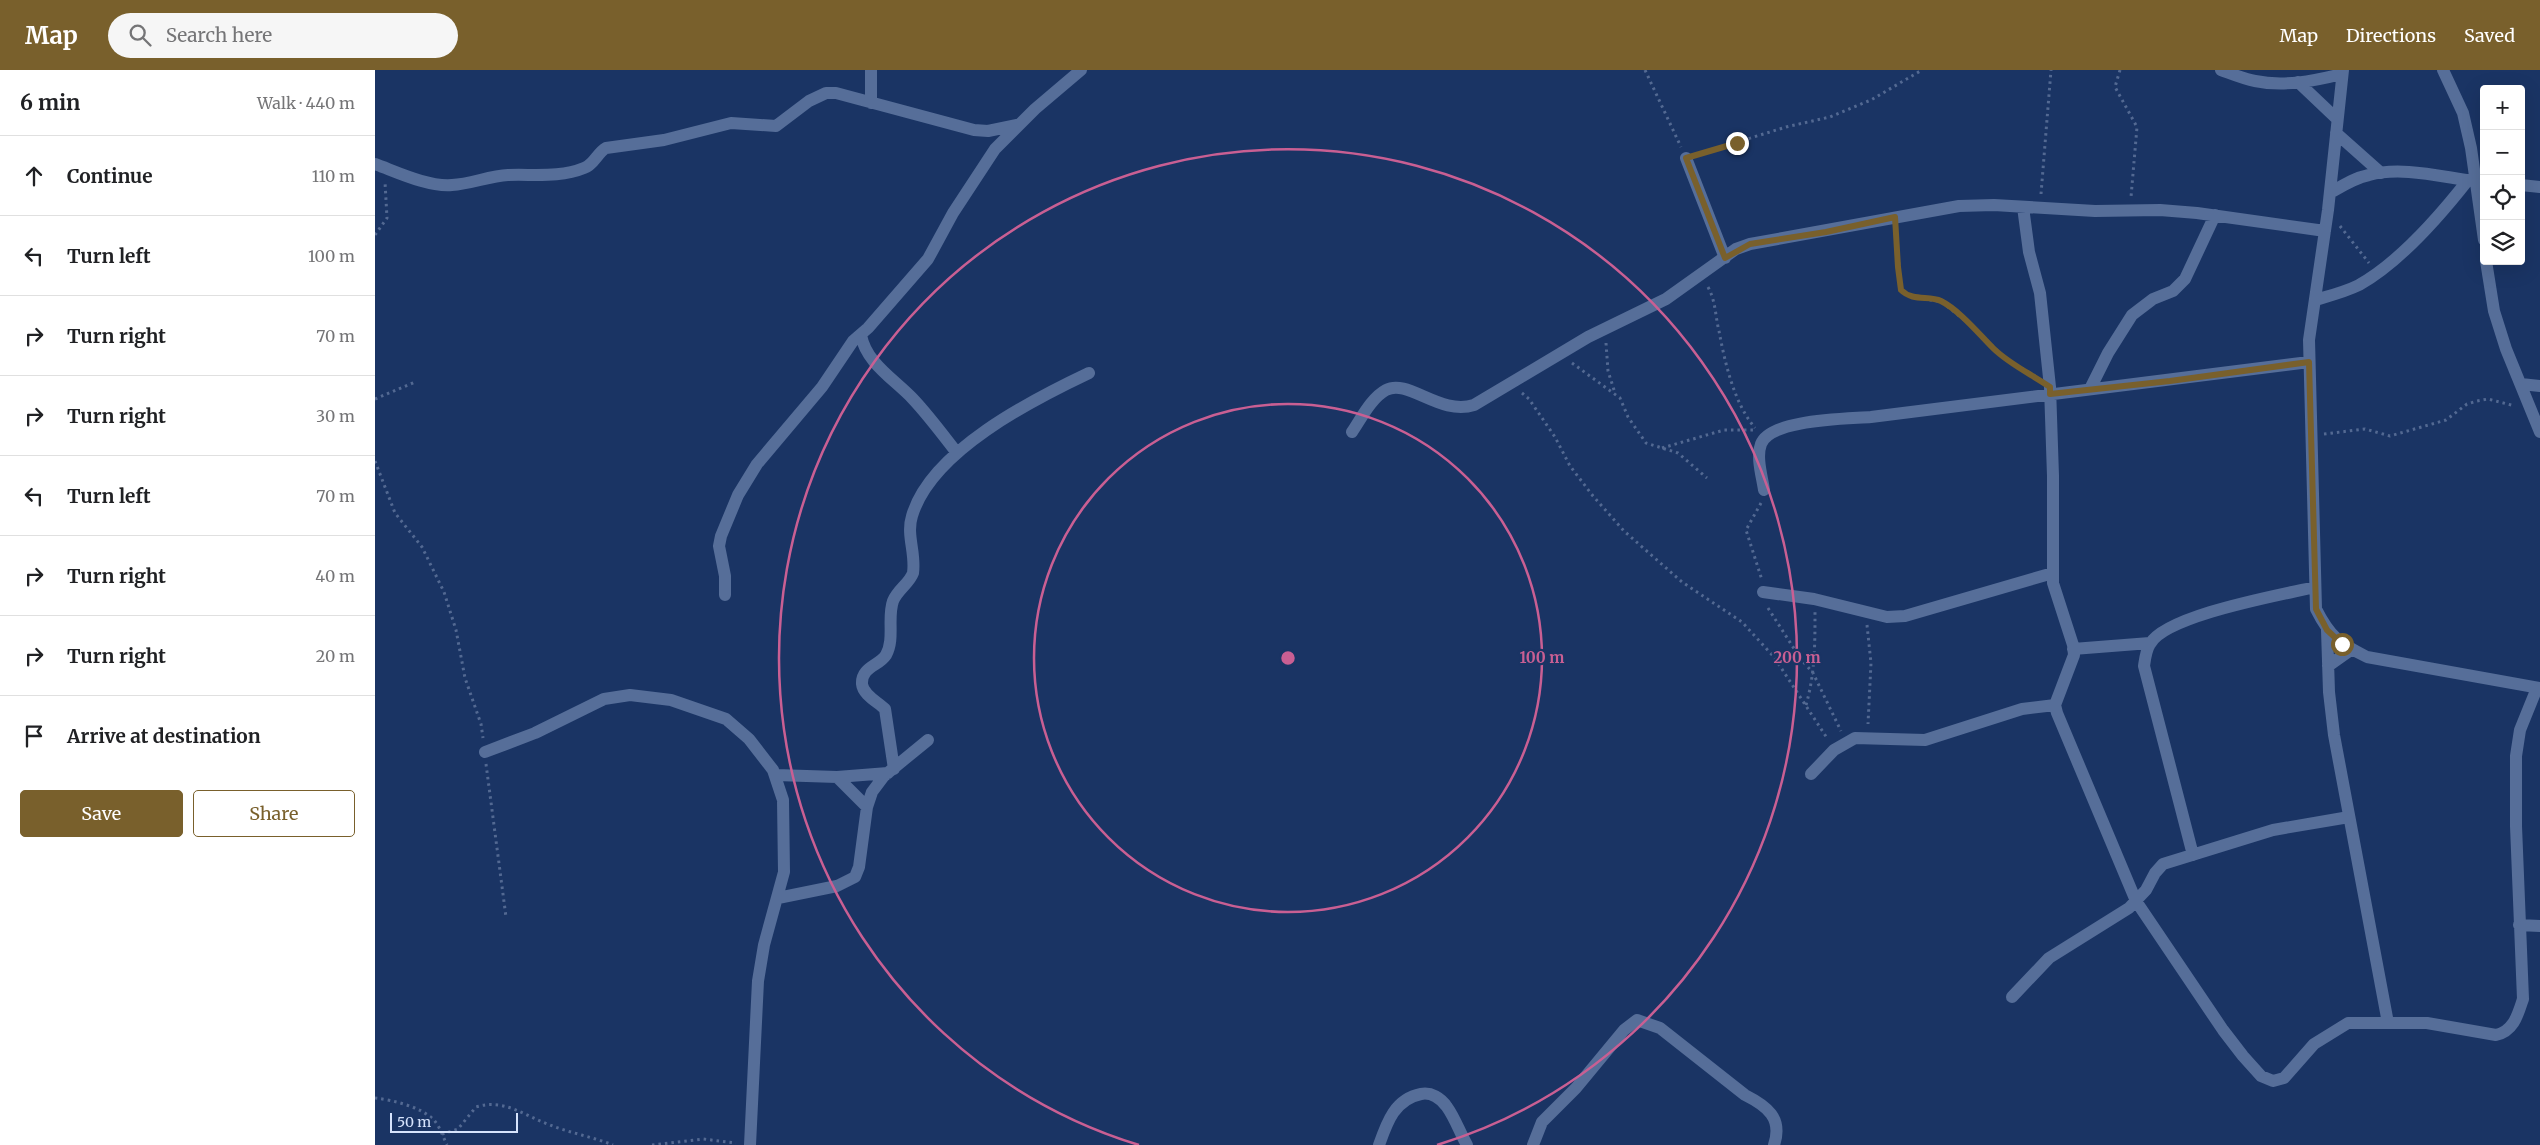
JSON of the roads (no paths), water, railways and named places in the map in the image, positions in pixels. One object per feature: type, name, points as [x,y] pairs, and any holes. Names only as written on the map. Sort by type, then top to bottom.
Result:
[{"type":"street","points":[[871,70],[871,103]]},
{"type":"street","points":[[725,595],[725,576],[719,546],[721,536],[737,495],[757,464],[822,387],[853,341],[927,259],[953,213],[989,158],[1017,125],[1081,70]]},
{"type":"street","points":[[2023,207],[2029,252],[2040,293],[2050,391],[2053,583],[2074,655],[2055,705],[2136,901],[2223,1030],[2261,1076],[2273,1081],[2284,1078],[2314,1044],[2348,1023],[2427,1023],[2496,1035],[2506,1032],[2518,1014],[2523,999],[2519,925],[2516,756],[2520,730],[2538,688],[2367,657],[2352,649],[2327,630],[2316,609],[2309,340],[2328,210],[2342,72],[2298,82],[2255,81],[2221,70]]},
{"type":"street","points":[[2443,70],[2463,113],[2476,179],[2481,220]]},
{"type":"street","points":[[2298,82],[2337,120]]},
{"type":"street","points":[[380,166],[417,180],[450,186],[508,175],[554,174],[587,167],[606,148],[664,140],[731,123],[776,126],[809,101],[826,93],[836,93],[974,130],[988,131],[1017,125]]},
{"type":"street","points":[[2336,133],[2381,173]]},
{"type":"street","points":[[1686,158],[1725,258]]},
{"type":"street","points":[[2332,172],[2360,178]]},
{"type":"street","points":[[2330,193],[2360,178],[2381,173],[2397,172],[2476,179]]},
{"type":"street","points":[[2315,300],[2359,285],[2377,273],[2419,237],[2476,179]]},
{"type":"street","points":[[2525,185],[2540,186]]},
{"type":"street","points":[[1352,432],[1382,393],[1391,388],[1403,388],[1455,408],[1474,405],[1559,355],[1666,298],[1725,258],[1750,244],[1826,232],[1959,206],[2040,207],[2095,211],[2129,209],[2215,215],[2325,231]]},
{"type":"street","points":[[2090,389],[2108,353],[2132,315],[2153,299],[2173,291],[2185,279],[2215,215]]},
{"type":"street","points":[[2487,265],[2494,312],[2540,432]]},
{"type":"street","points":[[861,334],[865,350],[878,366],[913,399],[957,453]]},
{"type":"street","points":[[1764,490],[1760,434],[1775,430],[1812,422],[1871,418],[2050,391],[2170,381],[2309,362]]},
{"type":"street","points":[[891,771],[885,709],[863,690],[863,676],[869,668],[886,655],[893,601],[901,587],[911,578],[913,573],[909,526],[918,501],[937,474],[957,453],[980,434],[1047,393],[1089,373]]},
{"type":"street","points":[[2521,384],[2540,386]]},
{"type":"street","points":[[1763,592],[1814,600],[1887,617],[1905,616],[2053,573]]},
{"type":"street","points":[[2073,650],[2150,643],[2167,629],[2193,618],[2315,587]]},
{"type":"street","points":[[2327,630],[2334,736],[2388,1023]]},
{"type":"street","points":[[2150,643],[2144,666],[2193,855]]},
{"type":"street","points":[[2328,666],[2352,649]]},
{"type":"street","points":[[485,752],[535,733],[604,699],[630,695],[651,696],[671,700],[726,719],[749,739],[776,776],[783,800],[785,826],[784,872],[764,945],[758,981],[751,1145]]},
{"type":"street","points":[[1811,774],[1834,750],[1846,741],[1867,737],[1906,741],[1925,740],[2023,709],[2055,705]]},
{"type":"street","points":[[778,898],[837,886],[855,877],[861,858],[867,807],[872,792],[891,771],[928,740]]},
{"type":"street","points":[[776,776],[837,777],[891,771]]},
{"type":"street","points":[[837,777],[867,807]]},
{"type":"street","points":[[2012,997],[2049,958],[2115,917],[2136,901],[2146,890],[2160,867],[2273,830],[2349,817]]},
{"type":"street","points":[[2519,925],[2540,926]]},
{"type":"street","points":[[1533,1145],[1542,1122],[1576,1088],[1629,1025],[1640,1020],[1660,1028],[1745,1094],[1760,1103],[1774,1118],[1778,1132],[1774,1145]]},
{"type":"street","points":[[1379,1145],[1394,1110],[1400,1103],[1404,1099],[1425,1094],[1440,1099],[1448,1107],[1467,1145]]}]
